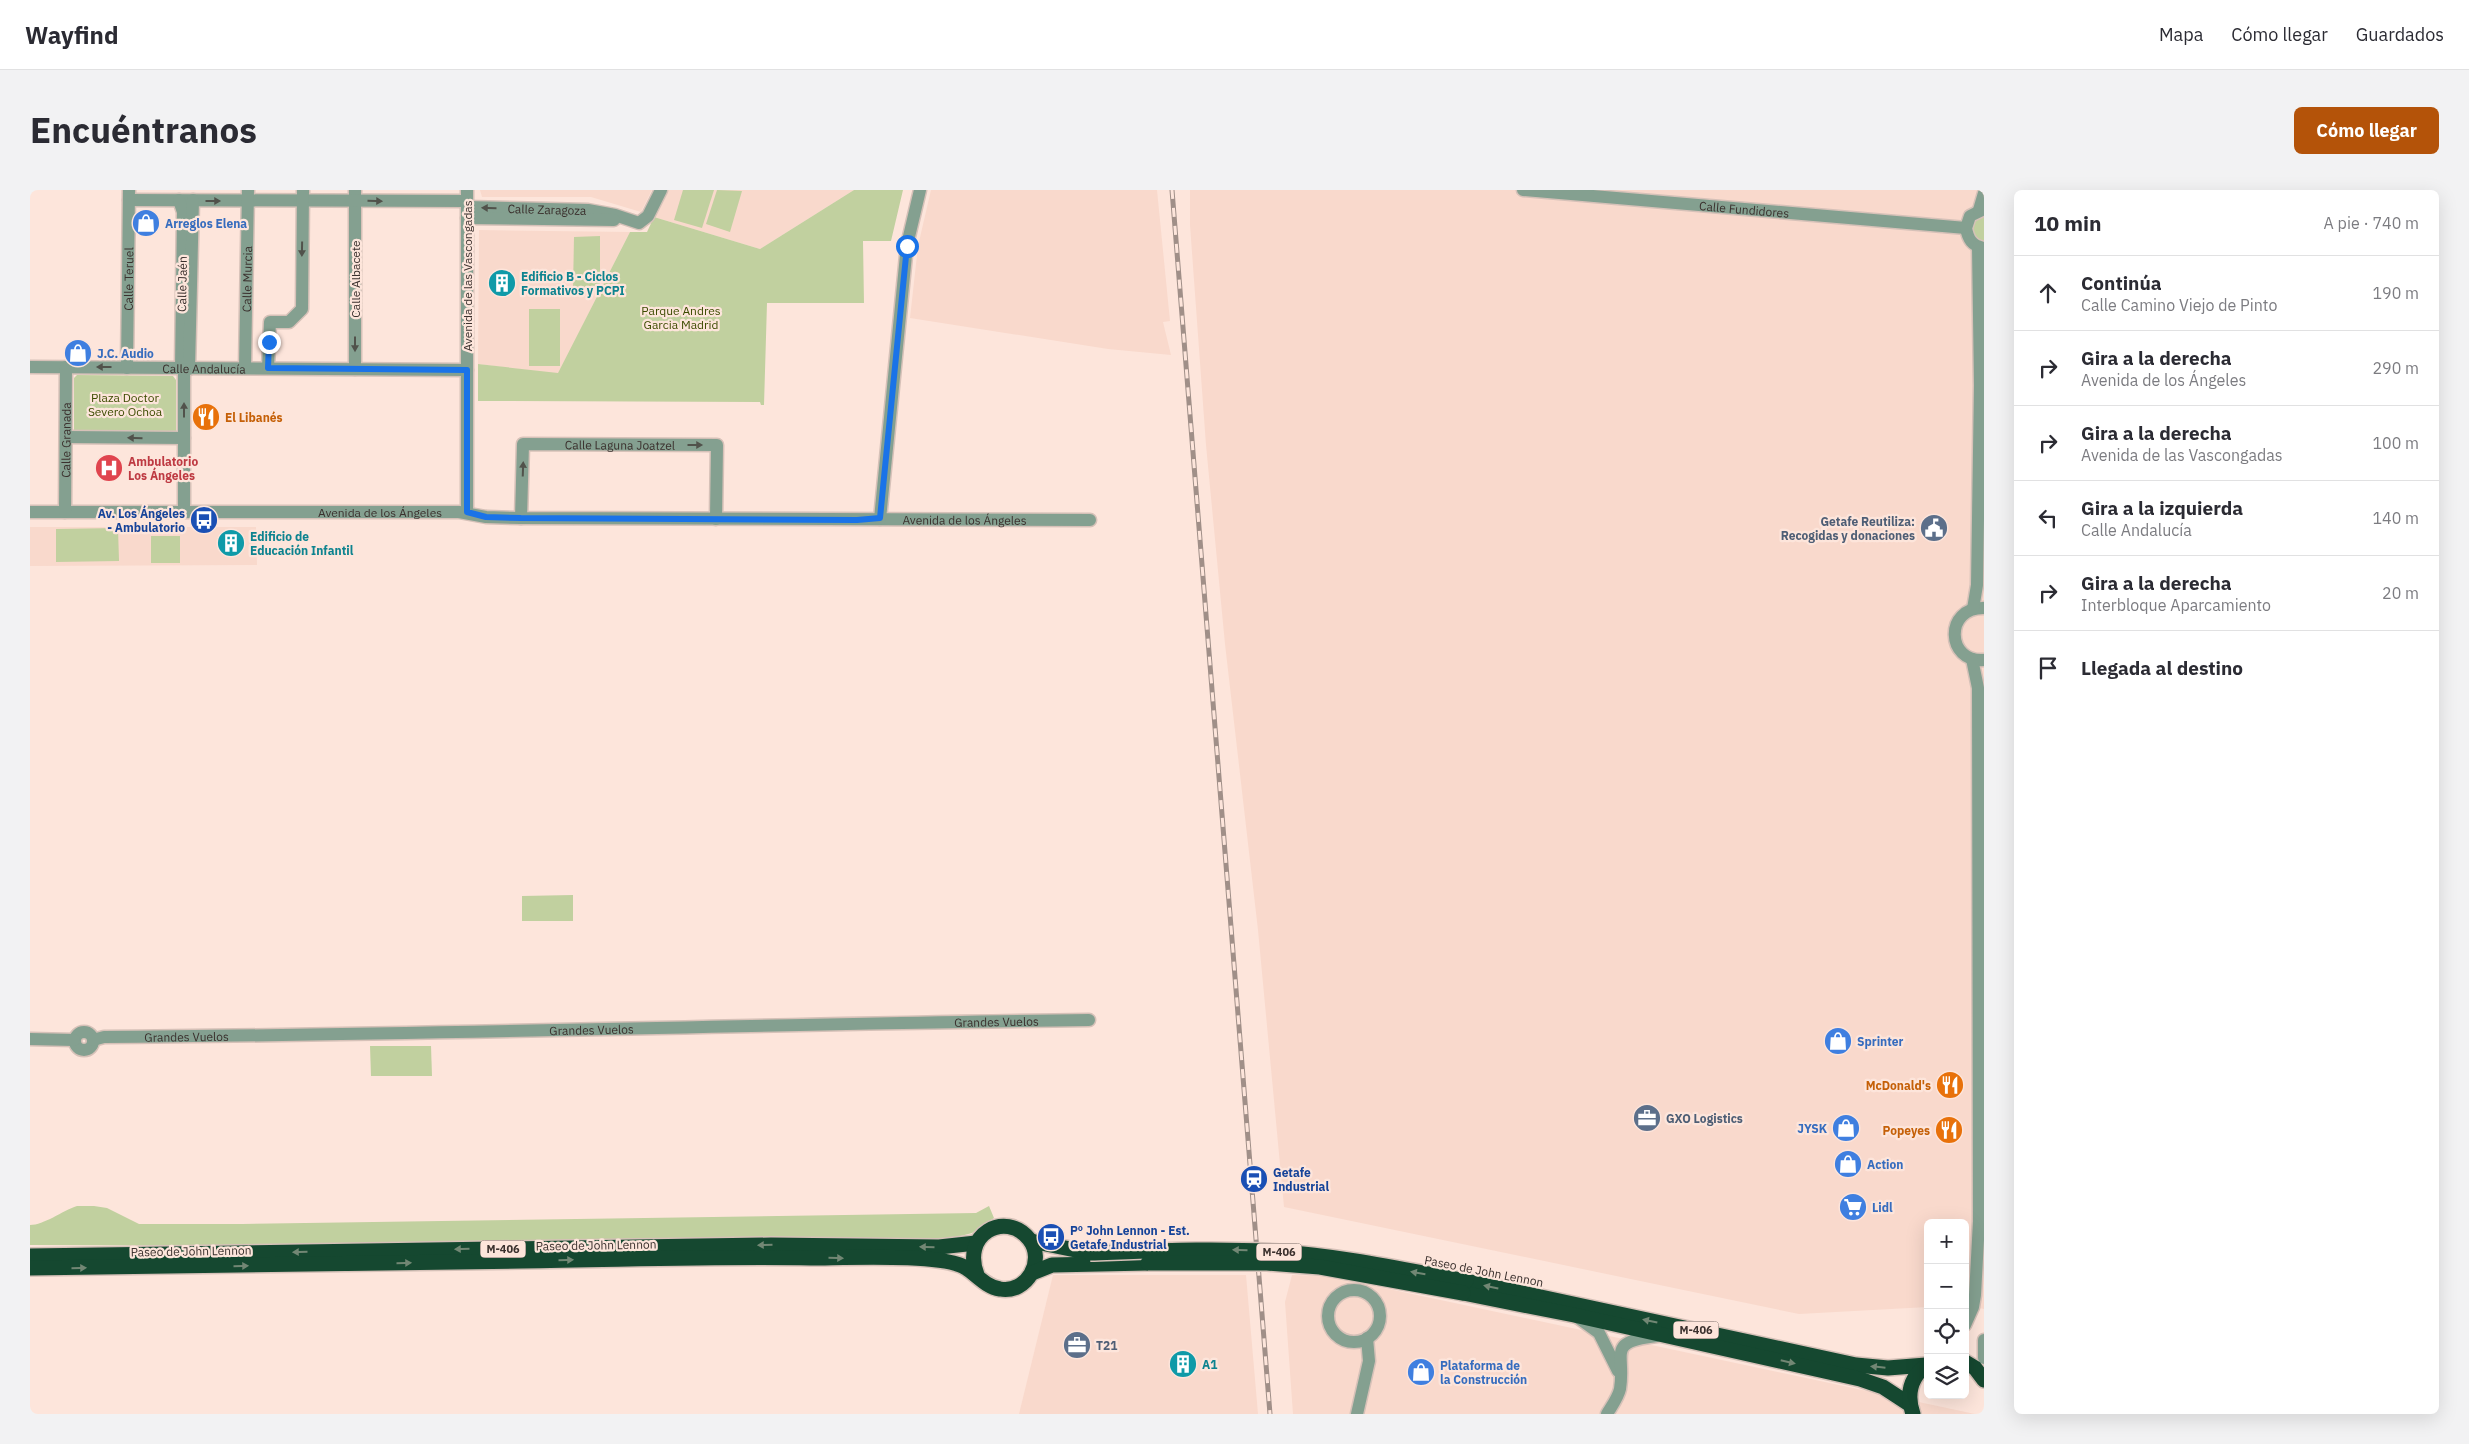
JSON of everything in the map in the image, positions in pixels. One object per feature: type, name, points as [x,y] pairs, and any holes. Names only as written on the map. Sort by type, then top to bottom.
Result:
[{"type":"highway","name":"M-406","points":[[976,1243],[990,1230],[1005,1226],[1016,1229],[1031,1241]]},
{"type":"highway","name":"Paseo de John Lennon","points":[[1031,1241],[1088,1258]]},
{"type":"highway","points":[[1031,1241],[1035,1251],[1035,1263],[1032,1273]]},
{"type":"highway","name":"Paseo de John Lennon","points":[[30,1256],[771,1245],[948,1247],[976,1243]]},
{"type":"highway","points":[[976,1243],[972,1252],[973,1264],[978,1277]]},
{"type":"highway","name":"Paseo de John Lennon","points":[[1032,1273],[1052,1265],[1088,1258],[1240,1250],[1281,1252],[1319,1256],[1856,1365],[1888,1368],[1924,1365]]},
{"type":"highway","name":"Paseo de John Lennon","points":[[30,1268],[770,1257],[929,1258],[955,1262],[978,1277]]},
{"type":"highway","name":"M-406","points":[[978,1277],[988,1286],[1008,1290],[1019,1286],[1032,1273]]},
{"type":"highway","name":"Paseo de John Lennon","points":[[1465,1287],[1662,1336],[1860,1379],[1883,1387],[1911,1409]]},
{"type":"highway","points":[[1969,1364],[1975,1368],[1984,1380]]},
{"type":"highway","name":"M-406","points":[[1911,1409],[1911,1384],[1917,1373],[1924,1367]]},
{"type":"street","name":"Calle Zaragoza","points":[[129,195],[193,200],[248,195],[355,195],[467,204],[595,220],[624,219],[638,223],[648,216],[661,190]]},
{"type":"street","points":[[880,518],[907,246],[920,190]]},
{"type":"street","name":"Calle Fundidores","points":[[1523,190],[1966,228]]},
{"type":"street","points":[[1969,1316],[1973,1307],[1982,1221],[1978,660],[1962,653],[1954,637],[1956,624],[1962,616],[1979,609],[1977,585],[1982,422],[1981,248],[1967,236],[1966,228],[1970,216],[1982,210],[1984,194]]},
{"type":"street","name":"Calle Teruel","points":[[127,368],[129,195]]},
{"type":"street","name":"Calle Murcia","points":[[245,368],[248,195]]},
{"type":"street","points":[[268,368],[270,322],[289,322],[302,309],[303,195]]},
{"type":"street","name":"Calle Albacete","points":[[355,195],[355,369]]},
{"type":"street","name":"Calle Jaén","points":[[179,200],[183,212],[185,369]]},
{"type":"street","name":"Calle Jaén","points":[[185,369],[193,200]]},
{"type":"street","name":"Avenida de las Vascongadas","points":[[467,204],[467,512]]},
{"type":"street","name":"Calle Andalucía","points":[[30,367],[467,370]]},
{"type":"street","name":"Calle Granada","points":[[65,512],[66,367]]},
{"type":"street","points":[[184,511],[185,369]]},
{"type":"street","points":[[66,437],[184,438]]},
{"type":"street","name":"Calle Laguna Joatzel","points":[[521,518],[523,444],[717,445],[716,519]]},
{"type":"street","name":"Avenida de los Ángeles","points":[[30,512],[467,512],[486,517],[521,518],[1090,520]]},
{"type":"street","name":"Grandes Vuelos","points":[[30,1039],[74,1040],[77,1034],[83,1032],[90,1034],[93,1040],[104,1037],[364,1035],[502,1030],[1089,1020]]},
{"type":"street","points":[[1361,1290],[1369,1294],[1379,1308],[1378,1326],[1366,1338],[1350,1341],[1342,1339],[1330,1327],[1328,1319],[1331,1303],[1343,1292],[1361,1290]]},
{"type":"street","points":[[1574,1315],[1599,1333],[1621,1375]]},
{"type":"street","points":[[1607,1414],[1620,1391],[1619,1358],[1624,1346],[1636,1339],[1662,1336]]},
{"type":"street","points":[[1357,1414],[1369,1361],[1366,1338]]},
{"type":"street","points":[[1984,1340],[1984,1358]]},
{"type":"shaded area","points":[[480,190],[652,190],[641,212],[591,197],[482,197]]},
{"type":"shaded area","points":[[668,190],[854,190],[760,249],[654,217]]},
{"type":"shaded area","points":[[931,190],[1157,190],[1170,321],[1163,322],[1171,355],[1108,349],[910,318],[918,246]]},
{"type":"shaded area","points":[[1190,190],[1984,190],[1984,1309],[1969,1306],[1969,1219],[1924,1219],[1924,1307],[1799,1314],[1284,1207],[1258,930],[1225,644],[1206,445],[1190,225]]},
{"type":"shaded area","points":[[479,230],[630,232],[558,374],[478,364]]},
{"type":"shaded area","points":[[30,527],[256,527],[257,565],[30,566]]},
{"type":"shaded area","points":[[1053,1275],[1246,1275],[1258,1414],[1019,1414]]},
{"type":"shaded area","points":[[1292,1275],[1328,1276],[1975,1414],[1293,1414],[1285,1302]]},
{"type":"green space","points":[[683,190],[714,190],[702,228],[674,220]]},
{"type":"green space","points":[[717,190],[742,191],[730,232],[706,224]]},
{"type":"green space","name":"Parque Andres Garcia Madrid","points":[[854,190],[903,190],[891,241],[863,241],[864,303],[767,303],[764,405],[761,405],[760,402],[478,401],[478,364],[558,373],[630,232],[647,232],[654,217],[760,249]]},
{"type":"green space","points":[[1984,216],[1984,241],[1973,233],[1973,224]]},
{"type":"green space","points":[[600,236],[600,289],[573,289],[574,237]]},
{"type":"green space","points":[[529,309],[560,309],[560,366],[529,366]]},
{"type":"green space","name":"Plaza Doctor Severo Ochoa","points":[[77,375],[173,376],[176,380],[176,431],[74,433],[74,378]]},
{"type":"green space","points":[[118,528],[119,561],[56,562],[56,529]]},
{"type":"green space","points":[[151,536],[180,536],[180,563],[151,563]]},
{"type":"green space","points":[[573,895],[573,921],[522,921],[522,896]]},
{"type":"green space","points":[[370,1046],[431,1046],[432,1076],[371,1076]]},
{"type":"green space","points":[[77,1206],[107,1208],[139,1224],[976,1213],[989,1206],[994,1218],[972,1233],[942,1241],[300,1246],[30,1245],[30,1225],[41,1223]]},
{"type":"railway","points":[[1172,190],[1270,1414]]},
{"type":"place","name":"Arreglos Elena","points":[[146,223]]},
{"type":"place","name":"Edificio B - Ciclos Formativos y PCPI","points":[[502,283]]},
{"type":"place","name":"J.C. Audio","points":[[78,353]]},
{"type":"place","name":"El Libanés","points":[[206,417]]},
{"type":"place","name":"Ambulatorio Los Ángeles","points":[[109,468]]},
{"type":"place","name":"Av. Los Ángeles - Ambulatorio","points":[[204,520]]},
{"type":"place","name":"Getafe Reutiliza: Recogidas y donaciones","points":[[1934,528]]},
{"type":"place","name":"Edificio de Educación Infantil","points":[[231,543]]},
{"type":"place","name":"Sprinter","points":[[1838,1041]]},
{"type":"place","name":"McDonald's","points":[[1950,1085]]},
{"type":"place","name":"GXO Logistics","points":[[1647,1118]]},
{"type":"place","name":"JYSK","points":[[1846,1128]]},
{"type":"place","name":"Popeyes","points":[[1949,1130]]},
{"type":"place","name":"Action","points":[[1848,1164]]},
{"type":"place","name":"Getafe Industrial","points":[[1254,1179]]},
{"type":"place","name":"Lidl","points":[[1853,1207]]},
{"type":"place","name":"Pº John Lennon - Est. Getafe Industrial","points":[[1051,1237]]},
{"type":"place","name":"T21","points":[[1077,1345]]},
{"type":"place","name":"A1","points":[[1183,1364]]},
{"type":"place","name":"Plataforma de la Construcción","points":[[1421,1372]]},
{"type":"route","points":[[269,342],[268,368],[467,370],[467,512],[486,517],[521,518],[857,520],[880,518],[907,246]]}]
